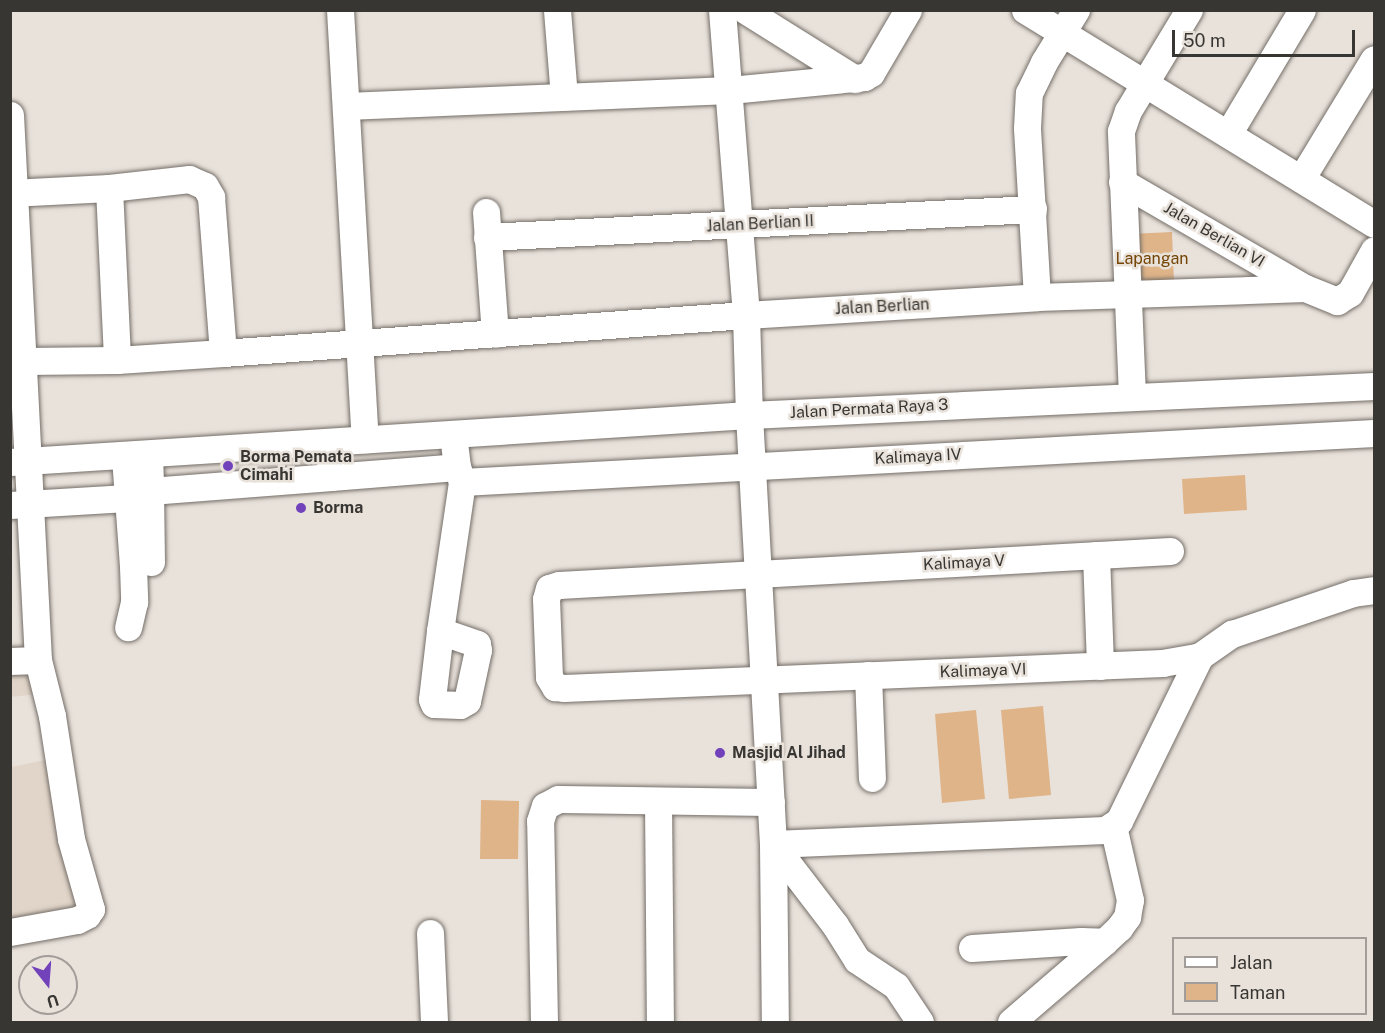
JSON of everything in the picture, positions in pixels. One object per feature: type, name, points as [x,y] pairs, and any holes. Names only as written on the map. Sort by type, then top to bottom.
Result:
[{"type":"street","points":[[340,10],[365,439]]},
{"type":"street","points":[[557,10],[564,97]]},
{"type":"street","points":[[722,10],[746,315],[751,466],[774,844],[775,1023]]},
{"type":"street","points":[[745,10],[855,79]]},
{"type":"street","points":[[346,106],[730,90],[855,79],[870,73],[908,10]]},
{"type":"street","points":[[1025,10],[1069,22],[1145,82],[1374,224]]},
{"type":"street","points":[[1132,396],[1121,131],[1128,111],[1189,10]]},
{"type":"street","points":[[1228,134],[1302,10]]},
{"type":"street","points":[[1037,297],[1028,128],[1029,93],[1033,82],[1069,22]]},
{"type":"street","points":[[1301,179],[1374,59]]},
{"type":"street","points":[[10,115],[24,361],[20,462],[21,505],[38,660],[52,716],[71,839],[91,909],[82,919],[10,932]]},
{"type":"street","points":[[13,192],[109,188],[189,179],[198,181],[209,190],[223,353]]},
{"type":"street","name":"Jalan Berlian VI","points":[[1122,182],[1305,288]]},
{"type":"street","points":[[109,188],[117,360]]},
{"type":"street","name":"Jalan Berlian II","points":[[495,334],[486,224],[739,225],[1033,208]]},
{"type":"street","name":"Jalan Berlian","points":[[24,361],[117,360],[746,315],[1037,297],[1305,288],[1329,299],[1345,298],[1374,250]]},
{"type":"street","name":"Jalan Permata Raya 3","points":[[20,462],[749,416],[1374,386]]},
{"type":"street","name":"Kalimaya IV","points":[[21,505],[331,477],[751,466],[1374,433]]},
{"type":"street","points":[[441,631],[459,474],[453,436]]},
{"type":"street","points":[[329,442],[331,477]]},
{"type":"street","points":[[128,627],[134,602],[139,494],[137,456]]},
{"type":"street","points":[[139,494],[151,562]]},
{"type":"street","name":"Kalimaya V","points":[[764,681],[555,687],[549,678],[546,599],[549,588],[1170,551]]},
{"type":"street","points":[[1096,555],[1100,666]]},
{"type":"street","points":[[774,844],[1095,830],[1113,826],[1119,821],[1200,656],[1232,634],[1353,593],[1374,590]]},
{"type":"street","name":"Kalimaya VI","points":[[764,681],[1162,663],[1200,656]]},
{"type":"street","points":[[10,661],[38,660]]},
{"type":"street","points":[[868,675],[872,778]]},
{"type":"street","points":[[544,1023],[540,821],[543,809],[558,799],[771,802]]},
{"type":"street","points":[[658,801],[660,1023]]},
{"type":"street","points":[[1011,1023],[1104,942],[1127,917],[1130,900],[1113,826]]},
{"type":"street","points":[[774,844],[835,925],[857,960],[896,986],[920,1023]]},
{"type":"street","points":[[430,933],[434,1023]]},
{"type":"street","points":[[972,948],[1081,941],[1104,942]]},
{"type":"shaded area","points":[[32,667],[38,694],[11,697],[11,668]]},
{"type":"shaded area","points":[[46,760],[87,912],[11,928],[11,767]]},
{"type":"green space","name":"Lapangan","points":[[1172,232],[1174,283],[1132,285],[1130,234]]},
{"type":"green space","points":[[1245,475],[1247,510],[1184,514],[1182,479]]},
{"type":"green space","points":[[1043,706],[1051,795],[1009,799],[1001,710]]},
{"type":"green space","points":[[976,710],[985,799],[942,803],[935,714]]},
{"type":"green space","points":[[481,800],[519,801],[518,859],[480,859]]},
{"type":"place","name":"Borma Pemata Cimahi","points":[[228,466]]},
{"type":"place","name":"Borma","points":[[301,508]]},
{"type":"place","name":"Masjid Al Jihad","points":[[720,753]]}]
